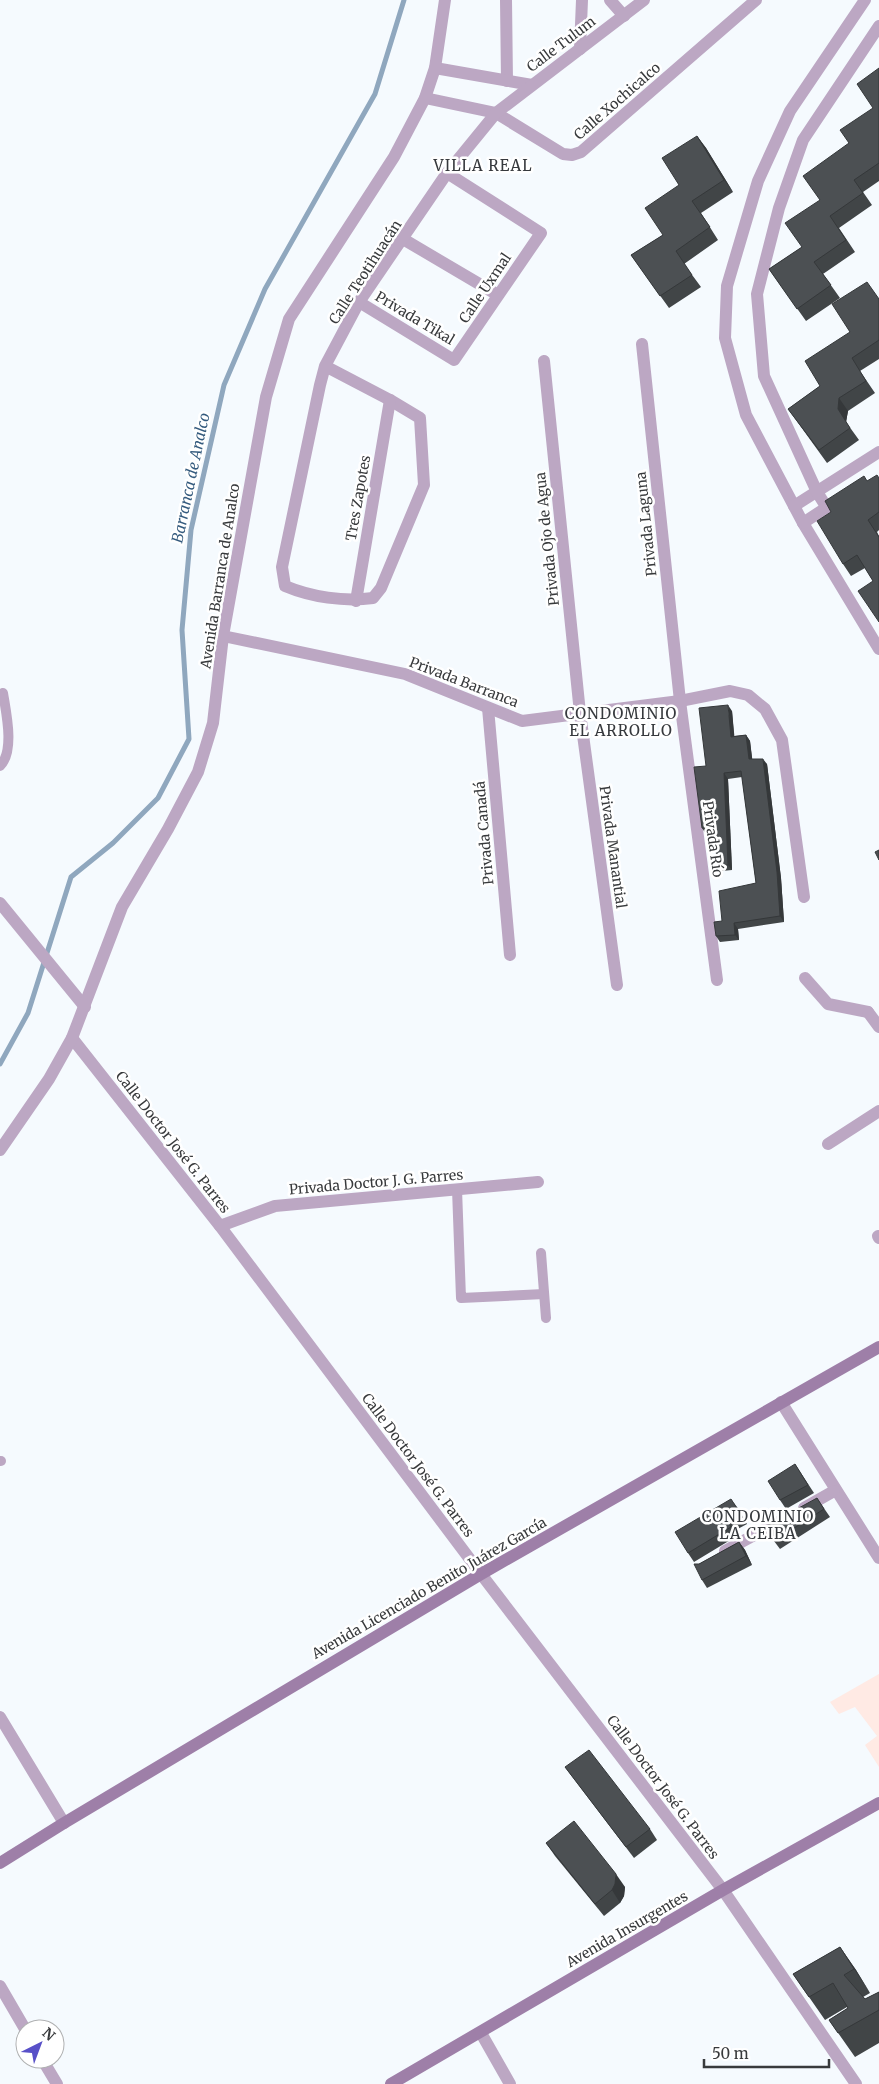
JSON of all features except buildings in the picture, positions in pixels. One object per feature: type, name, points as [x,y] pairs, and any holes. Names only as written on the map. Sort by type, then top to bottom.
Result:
[{"type":"main road","name":"Avenida Licenciado Benito Juárez García","points":[[0,1863],[64,1822],[481,1574],[879,1347]]},
{"type":"main road","name":"Avenida Insurgentes","points":[[392,2084],[723,1890],[879,1802]]},
{"type":"street","name":"Avenida Barranca de Analco","points":[[0,1150],[49,1079],[72,1038],[122,907],[168,829],[198,772],[213,723],[223,636],[266,397],[289,319],[394,157],[425,98],[435,68],[444,0]]},
{"type":"street","points":[[506,0],[507,80]]},
{"type":"street","points":[[580,49],[582,0]]},
{"type":"street","points":[[610,0],[624,16]]},
{"type":"street","name":"Calle Tulum","points":[[496,112],[644,0]]},
{"type":"street","name":"Calle Xochicalco","points":[[425,98],[496,112],[563,154],[572,155],[581,152],[756,0]]},
{"type":"street","points":[[865,0],[790,111],[758,181],[727,286],[725,338],[746,415],[803,524],[879,649]]},
{"type":"street","points":[[826,508],[764,376],[757,294],[780,208],[803,140],[879,26]]},
{"type":"street","points":[[435,68],[532,85]]},
{"type":"street","name":"Calle Teotihuacán","points":[[356,601],[301,593],[285,586],[282,567],[325,366],[359,302],[447,173],[496,112]]},
{"type":"street","name":"Calle Uxmal","points":[[447,173],[541,232],[454,360]]},
{"type":"street","points":[[403,239],[498,295]]},
{"type":"street","name":"Privada Tikal","points":[[359,302],[454,360]]},
{"type":"street","name":"Privada Laguna","points":[[642,344],[680,701]]},
{"type":"street","name":"Privada Ojo de Agua","points":[[544,361],[580,713]]},
{"type":"street","points":[[325,366],[420,418],[424,485],[381,588],[372,598],[356,601]]},
{"type":"street","name":"Tres Zapotes","points":[[356,601],[390,400]]},
{"type":"street","points":[[794,506],[879,452]]},
{"type":"street","points":[[803,524],[842,498]]},
{"type":"street","name":"Privada Barranca","points":[[223,636],[405,674],[522,721],[680,701],[730,691],[748,695],[765,708],[782,740],[804,897]]},
{"type":"street","name":"Privada Río","points":[[680,701],[717,980]]},
{"type":"street","name":"Privada Canadá","points":[[488,708],[510,955]]},
{"type":"street","name":"Privada Manantial","points":[[580,713],[616,985]]},
{"type":"street","points":[[5,912],[85,1008]]},
{"type":"street","points":[[805,978],[828,1004],[868,1012],[879,1027]]},
{"type":"street","points":[[868,1012],[879,1004]]},
{"type":"street","name":"Calle Doctor José G. Parres","points":[[72,1038],[220,1226],[481,1574],[723,1890],[856,2084]]},
{"type":"street","points":[[828,1144],[879,1111]]},
{"type":"street","name":"Privada Doctor J. G. Parres","points":[[220,1226],[275,1206],[538,1182]]},
{"type":"street","points":[[780,1402],[834,1491],[879,1558]]},
{"type":"street","points":[[718,1556],[834,1491]]},
{"type":"street","points":[[0,1717],[64,1822]]},
{"type":"street","points":[[0,1986],[19,2019]]},
{"type":"street","points":[[481,2033],[510,2084]]},
{"type":"street","points":[[48,2069],[57,2084]]},
{"type":"lane","points":[[0,766],[5,761],[9,735],[3,693]]},
{"type":"lane","points":[[457,1189],[461,1298],[544,1294]]},
{"type":"lane","points":[[542,1253],[546,1318]]},
{"type":"shaded area","points":[[879,1674],[879,1767],[865,1745],[877,1736],[855,1707],[839,1714],[830,1702]]},
{"type":"waterway","name":"Barranca de Analco","points":[[0,1064],[28,1013],[71,877],[113,843],[158,798],[189,739],[182,630],[191,530],[224,385],[265,289],[375,94],[404,0]]},
{"type":"district","name":"VILLA REAL","points":[[483,166]]},
{"type":"district","name":"CONDOMINIO EL ARROLLO","points":[[621,722]]},
{"type":"district","name":"CONDOMINIO LA CEIBA","points":[[758,1526]]}]
